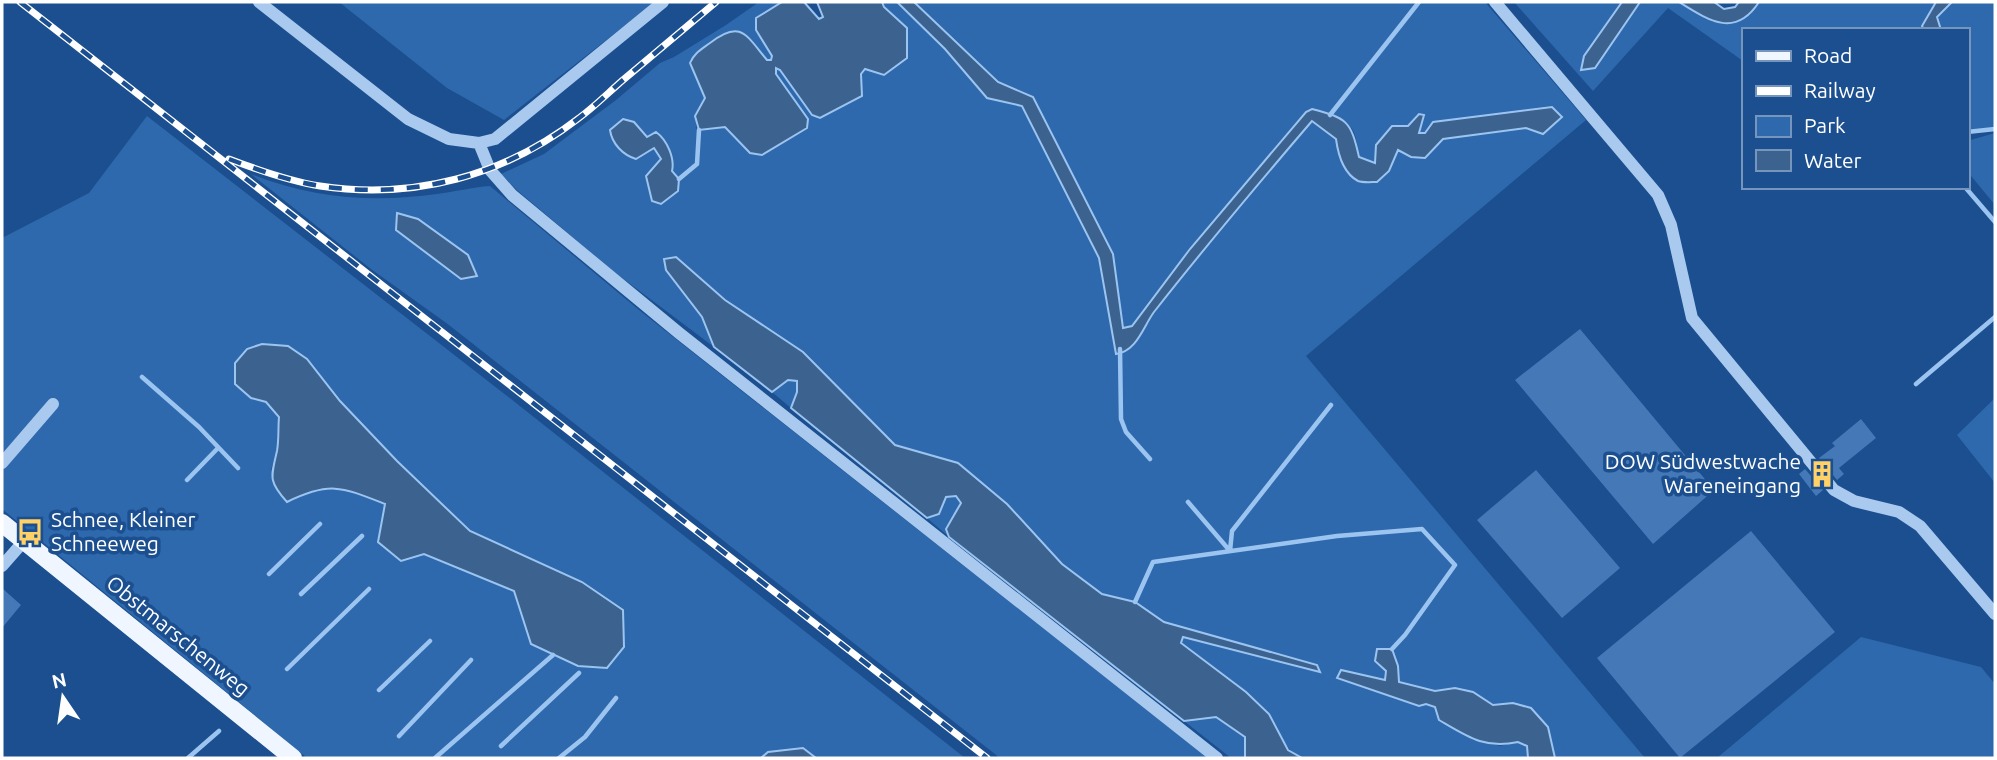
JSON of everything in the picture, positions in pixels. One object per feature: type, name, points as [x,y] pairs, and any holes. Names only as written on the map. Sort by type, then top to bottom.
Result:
[{"type":"main road","name":"Obstmarschenweg","points":[[2,523],[293,758]]},
{"type":"street","points":[[260,2],[408,118],[449,139],[479,143],[495,139],[663,2]]},
{"type":"street","points":[[1495,2],[1658,195],[1671,225],[1692,318],[1834,489],[1854,500],[1899,512],[1920,527],[1995,614]]},
{"type":"street","points":[[479,143],[490,170],[522,204],[712,359],[1217,758]]},
{"type":"street","points":[[2,463],[53,404]]},
{"type":"street","points":[[2,566],[24,541]]},
{"type":"green space","points":[[339,2],[655,2],[504,120],[447,88]]},
{"type":"green space","points":[[759,2],[782,2],[756,18],[756,30],[772,56],[771,60],[767,60],[747,36],[690,63],[705,98],[695,116],[699,147],[699,130],[725,127],[750,153],[776,74],[775,68],[780,69],[811,115],[861,74],[907,28],[882,2],[897,2],[945,49],[987,98],[1022,106],[1100,258],[1117,354],[1135,343],[1193,263],[1312,121],[1336,139],[1343,163],[1359,181],[1389,171],[1398,150],[1411,157],[1425,158],[1443,139],[1526,128],[1543,134],[1561,117],[1552,107],[1433,122],[1425,133],[1418,134],[1408,126],[1392,126],[1376,145],[1376,163],[1359,157],[1354,132],[1343,120],[1325,114],[1306,113],[1190,249],[1132,327],[1123,328],[1113,254],[1033,97],[998,82],[914,2],[1485,2],[1586,120],[1306,356],[1645,758],[1555,758],[1548,727],[1513,703],[1493,705],[1473,692],[1455,688],[1435,691],[1399,682],[1398,666],[1392,649],[1377,649],[1375,661],[1386,671],[1386,680],[1341,670],[1337,677],[1419,706],[1426,704],[1435,707],[1499,746],[1518,742],[1527,746],[1528,758],[1302,758],[1285,744],[1261,705],[1228,677],[1181,644],[1182,637],[1319,671],[1164,622],[1135,602],[1102,594],[1062,564],[1009,506],[958,463],[895,445],[676,257],[666,270],[702,317],[714,347],[613,271],[501,174],[544,154],[660,63],[726,25]],"holes":[[[634,122],[678,178],[693,166],[679,179],[678,191],[653,147],[636,159]]]},
{"type":"green space","points":[[1514,2],[1622,2],[1584,55],[1595,68],[1640,2],[1679,2],[1713,22],[1754,10],[1759,2],[1936,2],[1923,28],[1742,28],[1742,60],[1668,8],[1593,91]]},
{"type":"green space","points":[[1952,2],[1995,2],[1995,129],[1969,132],[1969,28],[1940,28],[1937,17]]},
{"type":"green space","points":[[147,116],[511,399],[965,758],[816,758],[803,749],[768,752],[761,758],[307,758],[2,509],[2,238],[89,193]],"holes":[[[307,359],[340,401],[397,462],[470,531],[582,582],[624,647],[607,668],[578,666],[531,644],[514,591],[424,554],[378,542],[385,504],[346,488],[311,491],[271,470],[277,450],[279,417],[266,402]]]},
{"type":"green space","points":[[1995,133],[1995,205],[1969,173],[1969,140]]},
{"type":"green space","points":[[251,174],[296,189],[366,198],[413,197],[490,186],[639,310],[1208,758],[1000,758],[449,325],[371,269]],"holes":[[[397,214],[418,219],[468,255],[477,276]]]},
{"type":"green space","points":[[788,380],[797,381],[797,392],[791,408],[772,392]]},
{"type":"green space","points":[[1995,398],[1995,483],[1957,435]]},
{"type":"green space","points":[[956,496],[961,503],[946,529],[949,537],[927,518],[939,514],[946,497]]},
{"type":"green space","points":[[1861,637],[1981,667],[1995,684],[1995,758],[1717,758]]},
{"type":"green space","points":[[1216,717],[1245,737],[1245,758],[1231,758],[1184,721]]},
{"type":"water","points":[[782,2],[804,2],[819,19],[823,17],[817,2],[882,2],[907,28],[907,58],[884,75],[865,69],[861,74],[862,96],[820,118],[812,115],[776,68],[776,74],[808,119],[807,128],[762,155],[750,153],[725,127],[699,130],[695,116],[705,98],[690,63],[696,54],[720,36],[736,31],[748,37],[767,60],[771,60],[772,56],[756,30],[756,18]]},
{"type":"water","points":[[897,2],[914,2],[998,82],[1033,97],[1113,254],[1123,328],[1132,326],[1190,249],[1306,112],[1312,109],[1333,115],[1346,123],[1359,157],[1375,163],[1376,145],[1392,126],[1408,126],[1419,114],[1424,115],[1419,133],[1425,133],[1433,122],[1552,107],[1562,117],[1543,134],[1526,128],[1443,139],[1425,158],[1411,157],[1398,150],[1389,171],[1377,182],[1362,182],[1353,178],[1340,157],[1336,139],[1312,121],[1173,288],[1154,312],[1139,338],[1129,348],[1116,354],[1099,258],[1022,106],[987,98],[945,49]]},
{"type":"water","points":[[1622,2],[1640,2],[1595,68],[1581,70],[1584,56]]},
{"type":"water","points":[[1679,2],[1714,2],[1724,9],[1735,7],[1739,2],[1759,2],[1740,20],[1721,23],[1700,15]]},
{"type":"water","points":[[1936,2],[1952,2],[1937,17],[1940,28],[1922,26]]},
{"type":"water","points":[[623,119],[634,122],[647,137],[656,132],[669,150],[672,171],[679,179],[678,191],[661,204],[652,201],[646,176],[661,159],[654,148],[636,159],[619,148],[610,130]]},
{"type":"water","points":[[397,213],[418,219],[468,255],[477,276],[461,279],[396,230]]},
{"type":"water","points":[[676,257],[725,300],[803,352],[895,445],[958,463],[1007,504],[1062,564],[1102,594],[1135,602],[1164,622],[1317,665],[1320,672],[1183,637],[1181,643],[1246,692],[1269,714],[1288,750],[1302,758],[1245,758],[1245,737],[1216,717],[1184,721],[949,537],[946,529],[961,503],[956,496],[946,497],[939,514],[927,518],[791,408],[797,392],[797,381],[788,380],[772,392],[714,347],[702,317],[666,270],[664,259]]},
{"type":"water","points":[[262,344],[288,346],[307,359],[340,401],[397,461],[470,531],[582,582],[623,610],[624,647],[607,668],[578,666],[531,644],[514,591],[424,554],[401,561],[378,542],[385,504],[336,489],[314,491],[287,502],[273,478],[279,417],[266,402],[251,398],[235,384],[235,363],[247,349]]},
{"type":"water","points":[[1377,649],[1392,649],[1398,666],[1399,682],[1435,691],[1455,688],[1473,692],[1493,705],[1513,703],[1531,708],[1548,727],[1555,758],[1528,758],[1527,746],[1518,742],[1495,744],[1477,740],[1439,720],[1435,707],[1426,704],[1419,706],[1337,678],[1341,670],[1385,680],[1386,671],[1375,661]]},
{"type":"water","points":[[803,748],[816,758],[761,758],[768,752]]},
{"type":"building","points":[[1580,329],[1714,490],[1653,544],[1515,380]]},
{"type":"building","points":[[1861,419],[1876,438],[1839,468],[1844,474],[1837,480],[1819,458],[1835,446],[1832,443]]},
{"type":"building","points":[[1805,469],[1823,490],[1816,496],[1799,474]]},
{"type":"building","points":[[1536,470],[1620,568],[1562,618],[1477,520]]},
{"type":"building","points":[[1751,531],[1835,632],[1680,758],[1597,658]]},
{"type":"building","points":[[2,588],[21,605],[2,628]]},
{"type":"waterway","points":[[1330,115],[1419,2]]},
{"type":"waterway","points":[[1969,132],[1995,129]]},
{"type":"waterway","points":[[679,179],[697,164],[699,130]]},
{"type":"waterway","points":[[1967,189],[1995,222]]},
{"type":"waterway","points":[[1916,384],[1995,317]]},
{"type":"waterway","points":[[1120,349],[1121,419],[1126,432],[1150,459]]},
{"type":"waterway","points":[[142,377],[199,427],[238,468]]},
{"type":"waterway","points":[[1188,502],[1230,551],[1232,531],[1331,405]]},
{"type":"waterway","points":[[187,480],[218,448]]},
{"type":"waterway","points":[[269,574],[320,524]]},
{"type":"waterway","points":[[1135,602],[1153,562],[1337,536],[1422,529],[1455,565],[1392,649]]},
{"type":"waterway","points":[[301,594],[362,536]]},
{"type":"waterway","points":[[287,669],[369,589]]},
{"type":"waterway","points":[[379,690],[430,641]]},
{"type":"waterway","points":[[435,758],[553,655]]},
{"type":"waterway","points":[[399,736],[471,660]]},
{"type":"waterway","points":[[501,746],[579,673]]},
{"type":"waterway","points":[[559,758],[585,737],[616,698]]},
{"type":"waterway","points":[[188,758],[219,731]]},
{"type":"railway","points":[[20,2],[987,758]]},
{"type":"railway","points":[[229,159],[297,181],[355,189],[423,186],[489,169],[520,155],[579,118],[716,2]]},
{"type":"place","name":"DOW Südwestwache Wareneingang","points":[[1822,474]]},
{"type":"place","name":"Schnee, Kleiner Schneeweg","points":[[30,532]]}]
